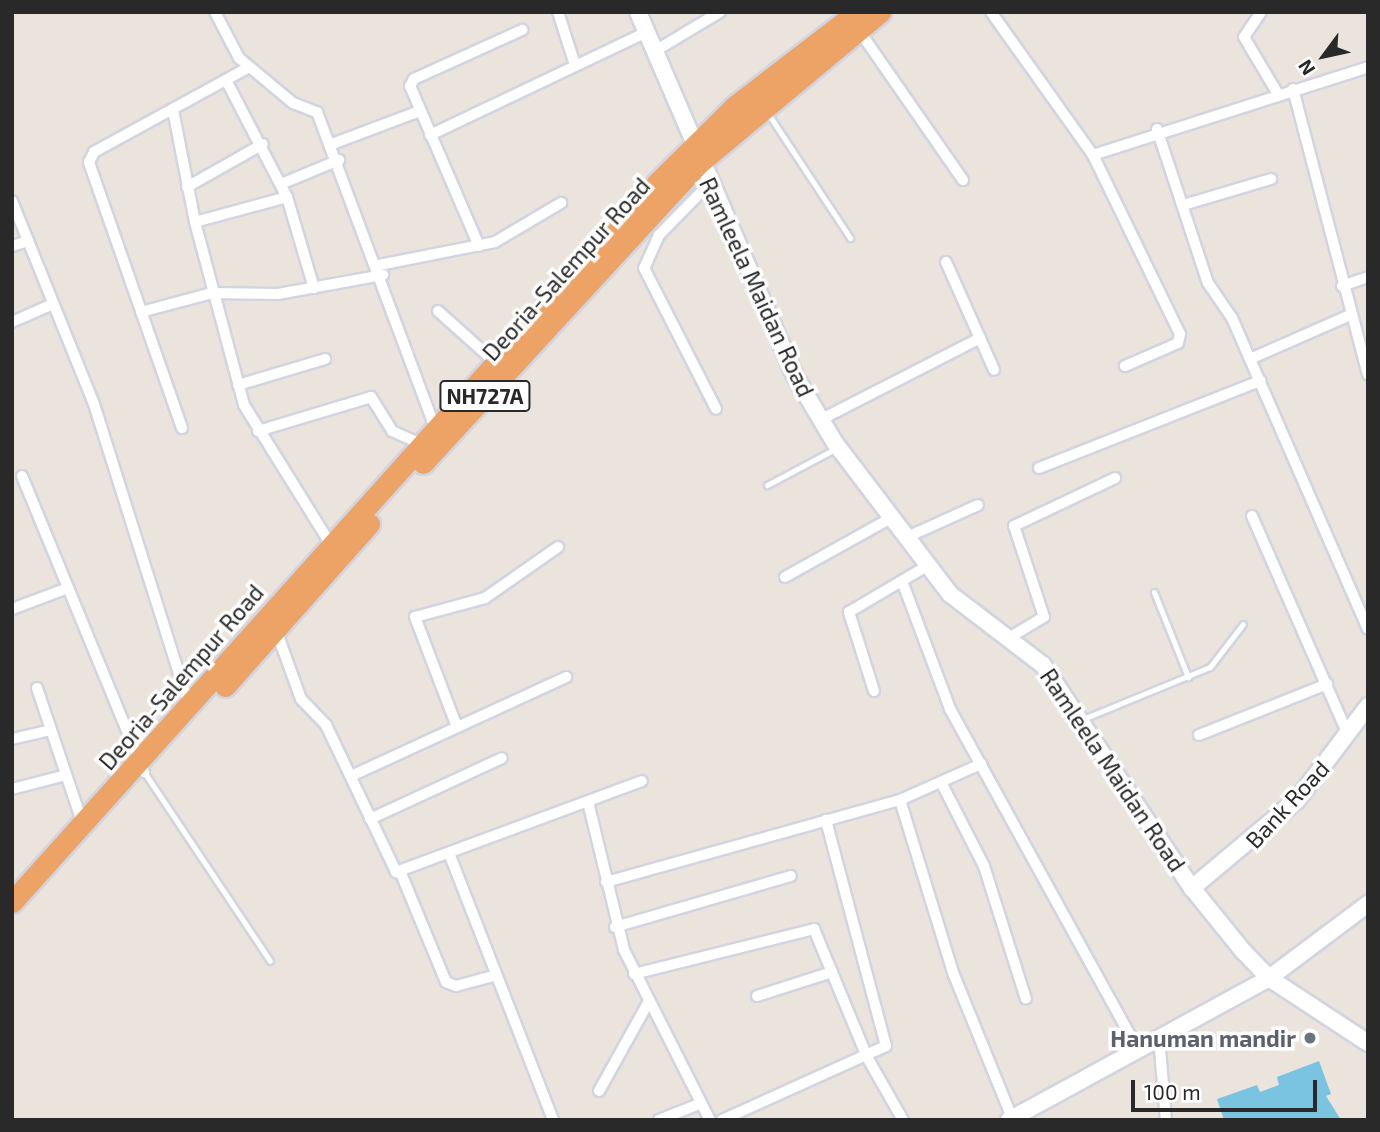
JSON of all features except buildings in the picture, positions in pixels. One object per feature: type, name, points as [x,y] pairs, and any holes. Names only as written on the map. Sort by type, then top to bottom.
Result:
[{"type":"highway","name":"Deoria-Salempur Road","points":[[141,767],[189,705],[435,428],[696,154],[858,21],[880,12]]},
{"type":"highway","name":"Deoria-Salempur Road","points":[[84,827],[276,630],[696,154],[764,107],[858,21]]},
{"type":"highway","name":"NH727A","points":[[14,901],[84,827]]},
{"type":"street","points":[[215,12],[248,67],[293,103],[317,112],[339,160],[381,270],[435,428]]},
{"type":"street","points":[[558,12],[575,65]]},
{"type":"street","name":"Ramleela Maidan Road","points":[[638,12],[709,184],[820,420],[838,447],[950,594],[1012,636],[1043,665],[1083,719],[1192,888],[1269,978],[1367,1041]]},
{"type":"street","points":[[655,51],[720,12]]},
{"type":"street","points":[[991,12],[1093,155],[1181,339],[1125,366]]},
{"type":"street","points":[[1261,12],[1244,37],[1278,93]]},
{"type":"street","points":[[858,21],[963,180]]},
{"type":"street","points":[[479,246],[430,135],[417,112],[410,86],[414,79],[522,30]]},
{"type":"street","points":[[430,135],[647,32]]},
{"type":"street","points":[[182,428],[89,162],[94,152],[248,67]]},
{"type":"street","points":[[1093,155],[1157,130],[1368,67]]},
{"type":"street","points":[[226,80],[263,144],[287,197],[314,288]]},
{"type":"street","points":[[1293,89],[1342,286],[1368,374]]},
{"type":"street","points":[[173,110],[195,222],[238,385],[258,431],[331,545]]},
{"type":"street","points":[[332,144],[417,112]]},
{"type":"street","points":[[1157,130],[1208,283],[1250,359],[1368,629]]},
{"type":"street","points":[[187,187],[263,144]]},
{"type":"street","points":[[281,184],[339,160]]},
{"type":"street","points":[[1183,205],[1271,179]]},
{"type":"street","points":[[709,184],[659,235],[644,268],[716,409]]},
{"type":"street","points":[[195,222],[287,197]]},
{"type":"street","points":[[12,201],[94,404],[189,705]]},
{"type":"street","points":[[141,312],[212,293],[314,288],[479,246],[561,203]]},
{"type":"street","points":[[12,246],[28,241]]},
{"type":"street","points":[[946,262],[994,370]]},
{"type":"street","points":[[1342,286],[1368,277]]},
{"type":"street","points":[[12,322],[54,304]]},
{"type":"street","points":[[438,311],[495,362]]},
{"type":"street","points":[[1250,359],[1350,315]]},
{"type":"street","points":[[820,420],[980,338]]},
{"type":"street","points":[[238,385],[325,359]]},
{"type":"street","points":[[1039,468],[1260,381]]},
{"type":"street","points":[[258,431],[371,397],[392,431],[421,444]]},
{"type":"street","points":[[22,476],[141,767]]},
{"type":"street","points":[[1012,636],[1044,617],[1013,526],[1115,478]]},
{"type":"street","points":[[905,538],[978,505]]},
{"type":"street","points":[[1252,516],[1348,735]]},
{"type":"street","points":[[785,576],[891,518]]},
{"type":"street","points":[[457,727],[415,617],[485,598],[558,547]]},
{"type":"street","points":[[874,691],[849,612],[927,566]]},
{"type":"street","points":[[902,581],[940,687],[1138,1049]]},
{"type":"street","points":[[12,609],[68,588]]},
{"type":"street","points":[[276,630],[300,699],[322,718],[370,819],[400,871],[446,982],[456,986],[494,976]]},
{"type":"street","points":[[351,776],[566,677]]},
{"type":"street","points":[[1199,735],[1326,684]]},
{"type":"street","points":[[37,688],[84,827]]},
{"type":"street","name":"Bank Road","points":[[1192,888],[1297,800],[1368,706]]},
{"type":"street","points":[[12,739],[51,730]]},
{"type":"street","points":[[370,819],[502,758]]},
{"type":"street","points":[[606,882],[900,800],[942,784],[981,764]]},
{"type":"street","points":[[12,789],[66,775]]},
{"type":"street","points":[[400,871],[642,781]]},
{"type":"street","points":[[942,784],[988,877],[1026,999]]},
{"type":"street","points":[[900,800],[954,975],[1011,1119],[1269,978],[1368,904]]},
{"type":"street","points":[[588,802],[615,927],[648,1003],[699,1104],[710,1120]]},
{"type":"street","points":[[722,1120],[867,1057],[886,1041],[826,820]]},
{"type":"street","points":[[449,853],[494,976],[553,1120]]},
{"type":"street","points":[[615,927],[791,876]]},
{"type":"street","points":[[634,974],[814,929],[867,1057],[902,1120]]},
{"type":"street","points":[[757,996],[832,972]]},
{"type":"street","points":[[599,1091],[648,1003]]},
{"type":"street","points":[[1159,1037],[1166,1120]]},
{"type":"street","points":[[659,1120],[699,1104]]},
{"type":"lane","points":[[764,107],[850,238]]},
{"type":"lane","points":[[767,485],[838,447]]},
{"type":"lane","points":[[1154,593],[1188,677]]},
{"type":"lane","points":[[1083,719],[1188,677],[1220,659],[1244,624]]},
{"type":"lane","points":[[141,767],[270,961]]},
{"type":"water","points":[[1319,1061],[1331,1094],[1326,1096],[1341,1120],[1224,1120],[1217,1099],[1257,1085],[1260,1092],[1279,1085],[1277,1077]]},
{"type":"place","name":"Hanuman mandir","points":[[1310,1038]]}]
